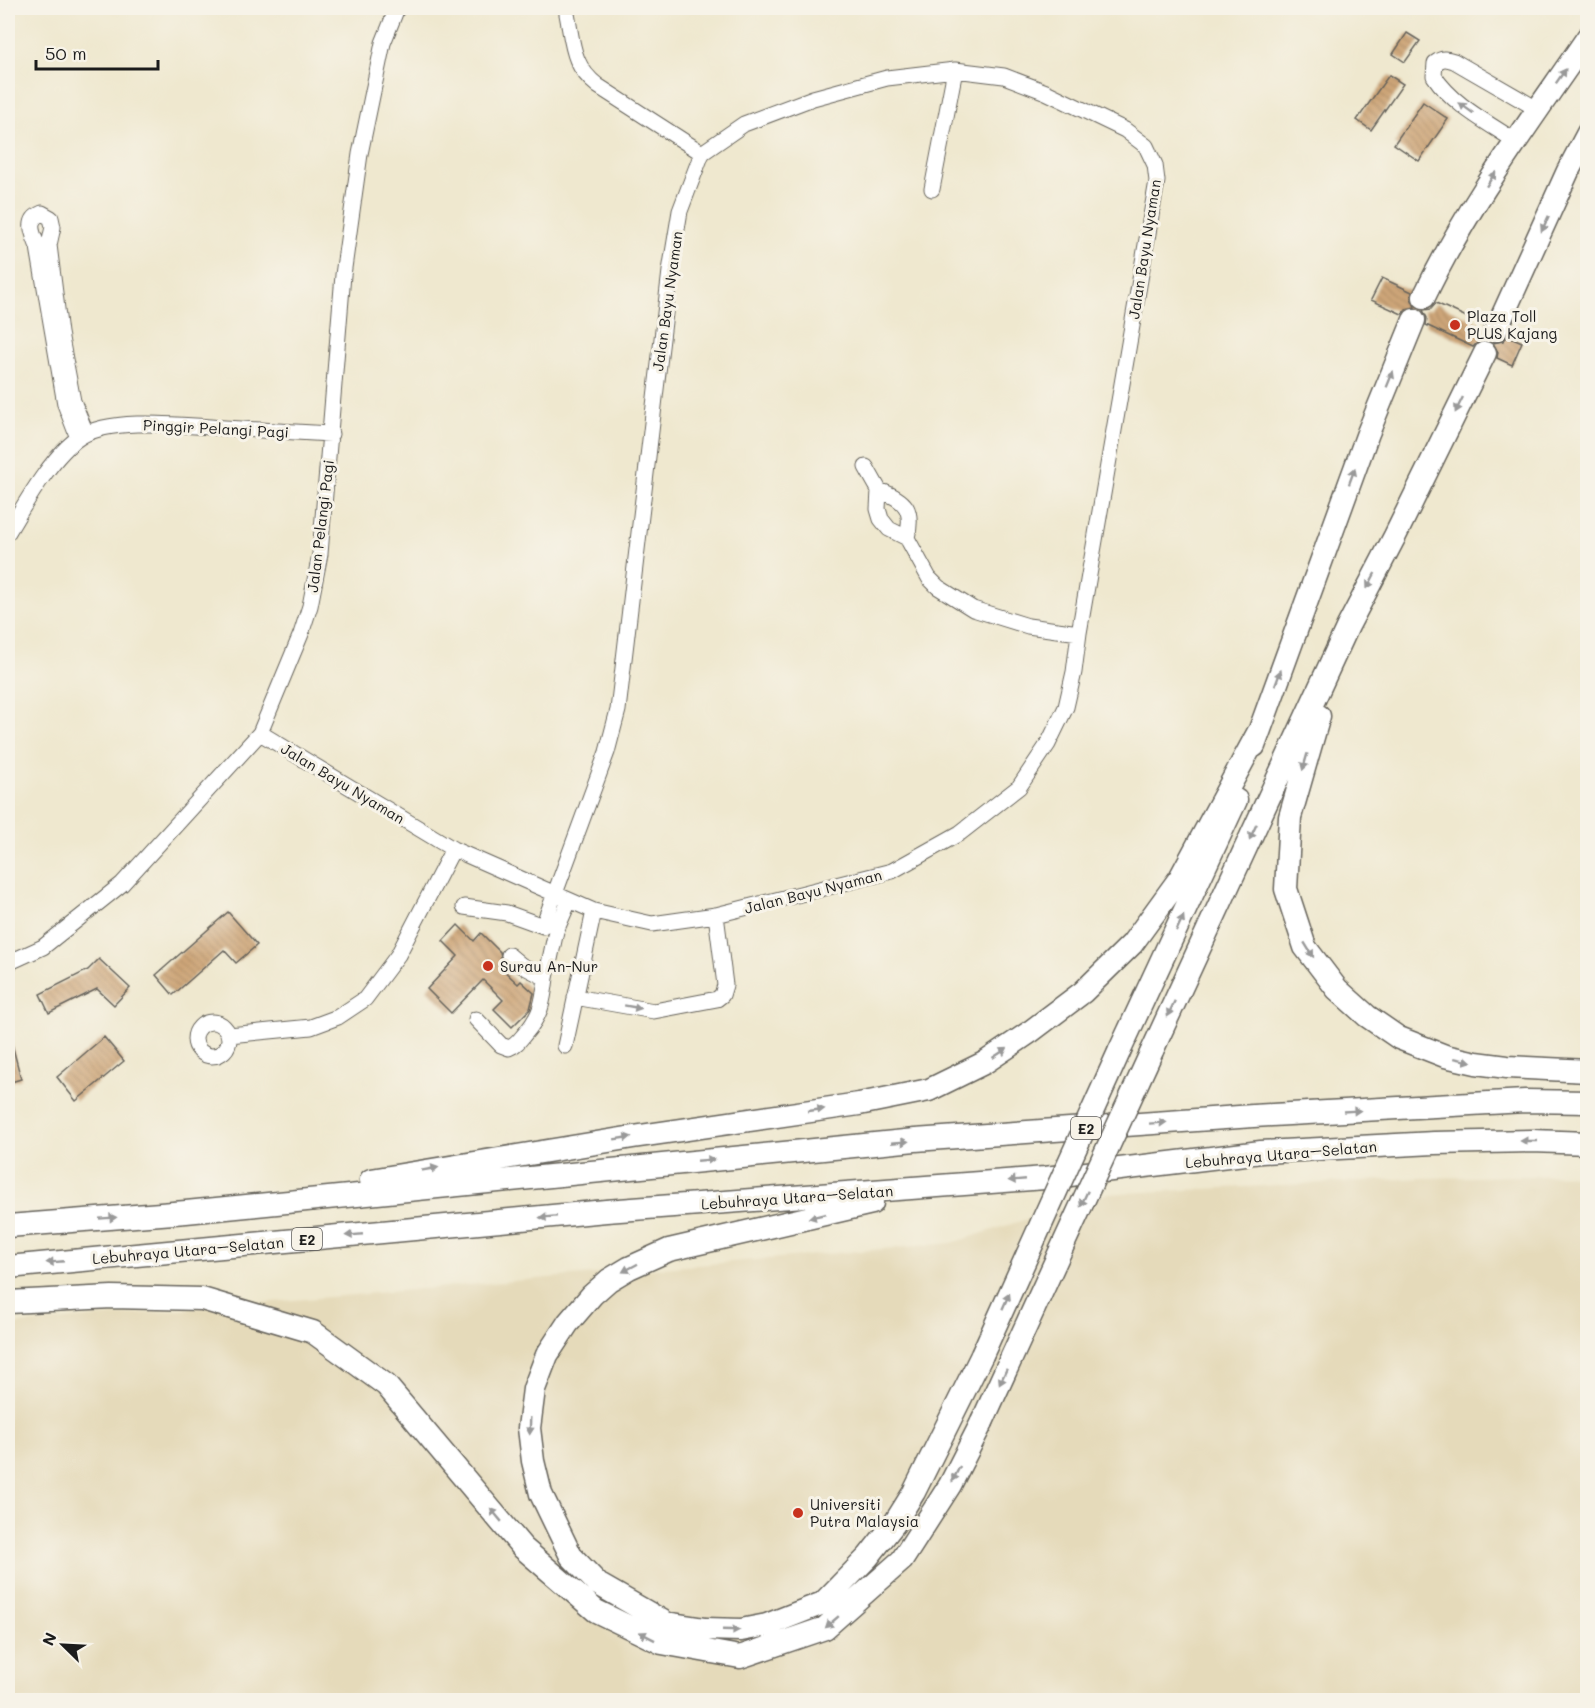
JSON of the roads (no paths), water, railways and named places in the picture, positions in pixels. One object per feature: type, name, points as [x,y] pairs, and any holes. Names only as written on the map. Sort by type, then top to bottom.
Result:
[{"type":"highway","points":[[1424,297],[1466,217],[1587,37]]},
{"type":"highway","points":[[1496,330],[1587,133]]},
{"type":"highway","points":[[914,1189],[867,1204],[669,1250],[609,1280],[592,1295],[568,1323],[547,1355],[534,1389],[529,1428],[533,1461],[541,1494],[571,1556],[598,1584],[666,1623],[705,1629],[741,1630],[767,1625],[823,1603],[868,1557],[894,1524],[914,1492],[982,1355],[1119,1052],[1232,813],[1258,733],[1368,433],[1414,320]]},
{"type":"highway","points":[[8,1302],[112,1297],[202,1299],[313,1332],[386,1385],[523,1548],[596,1611],[662,1643],[740,1656],[825,1628],[902,1560],[950,1485],[982,1422],[1348,626],[1485,353]]},
{"type":"highway","points":[[1348,626],[1290,817],[1286,889],[1305,947],[1337,989],[1367,1016],[1399,1038],[1445,1056],[1476,1063],[1587,1071]]},
{"type":"highway","points":[[186,1212],[455,1165],[859,1104],[929,1090],[984,1063],[1030,1032],[1083,992],[1132,944],[1180,878],[1258,733]]},
{"type":"highway","name":"E2","points":[[8,1226],[186,1212],[915,1140],[1253,1116],[1513,1102],[1587,1102]]},
{"type":"highway","name":"Lebuhraya Utara–Selatan","points":[[8,1267],[606,1211],[1045,1178],[1261,1152],[1434,1143],[1532,1141],[1587,1143]]},
{"type":"street","name":"Jalan Pelangi Pagi","points":[[8,963],[42,947],[122,884],[260,733],[301,634],[310,606],[320,554],[344,275],[360,154],[383,43],[397,8]]},
{"type":"street","points":[[567,14],[576,60],[586,76],[702,153]]},
{"type":"street","points":[[1515,141],[1463,107],[1447,93],[1434,76],[1435,63],[1440,59],[1448,58],[1537,109]]},
{"type":"street","points":[[932,189],[955,70]]},
{"type":"street","name":"Jalan Bayu Nyaman","points":[[260,733],[453,849],[562,898],[594,911],[652,924],[717,915],[892,871],[960,833],[1020,787],[1048,744],[1066,707],[1074,672],[1157,181],[1155,165],[1146,146],[1125,130],[1046,92],[1004,76],[955,70],[887,78],[813,98],[744,124],[702,153],[680,211],[670,271],[618,710],[562,898]]},
{"type":"street","points":[[42,213],[51,218],[49,245],[60,333],[82,436],[65,404],[38,247],[31,229],[31,221],[36,215],[42,213]]},
{"type":"street","name":"Pinggir Pelangi Pagi","points":[[82,436],[109,427],[148,423],[331,434]]},
{"type":"street","points":[[8,532],[36,487],[63,452],[82,436]]},
{"type":"street","points":[[866,467],[879,490],[878,509],[881,519],[889,529],[907,538],[922,568],[933,583],[973,609],[1028,626],[1079,633]]},
{"type":"street","points":[[879,490],[904,502],[909,513],[910,527],[907,538]]},
{"type":"street","points":[[229,1035],[311,1027],[338,1017],[365,999],[398,955],[453,849]]},
{"type":"street","points":[[477,1018],[501,1045],[508,1048],[514,1046],[535,1022],[542,1004],[550,928],[562,898]]},
{"type":"street","points":[[465,907],[507,913],[550,928]]},
{"type":"street","points":[[565,1046],[594,911]]},
{"type":"street","points":[[575,997],[654,1011],[717,999],[725,986],[717,915]]},
{"type":"street","points":[[509,955],[520,965],[546,978]]},
{"type":"place","name":"Plaza Toll PLUS Kajang","points":[[1455,325]]},
{"type":"place","name":"Surau An-Nur","points":[[488,966]]},
{"type":"place","name":"Universiti Putra Malaysia","points":[[798,1513]]}]
